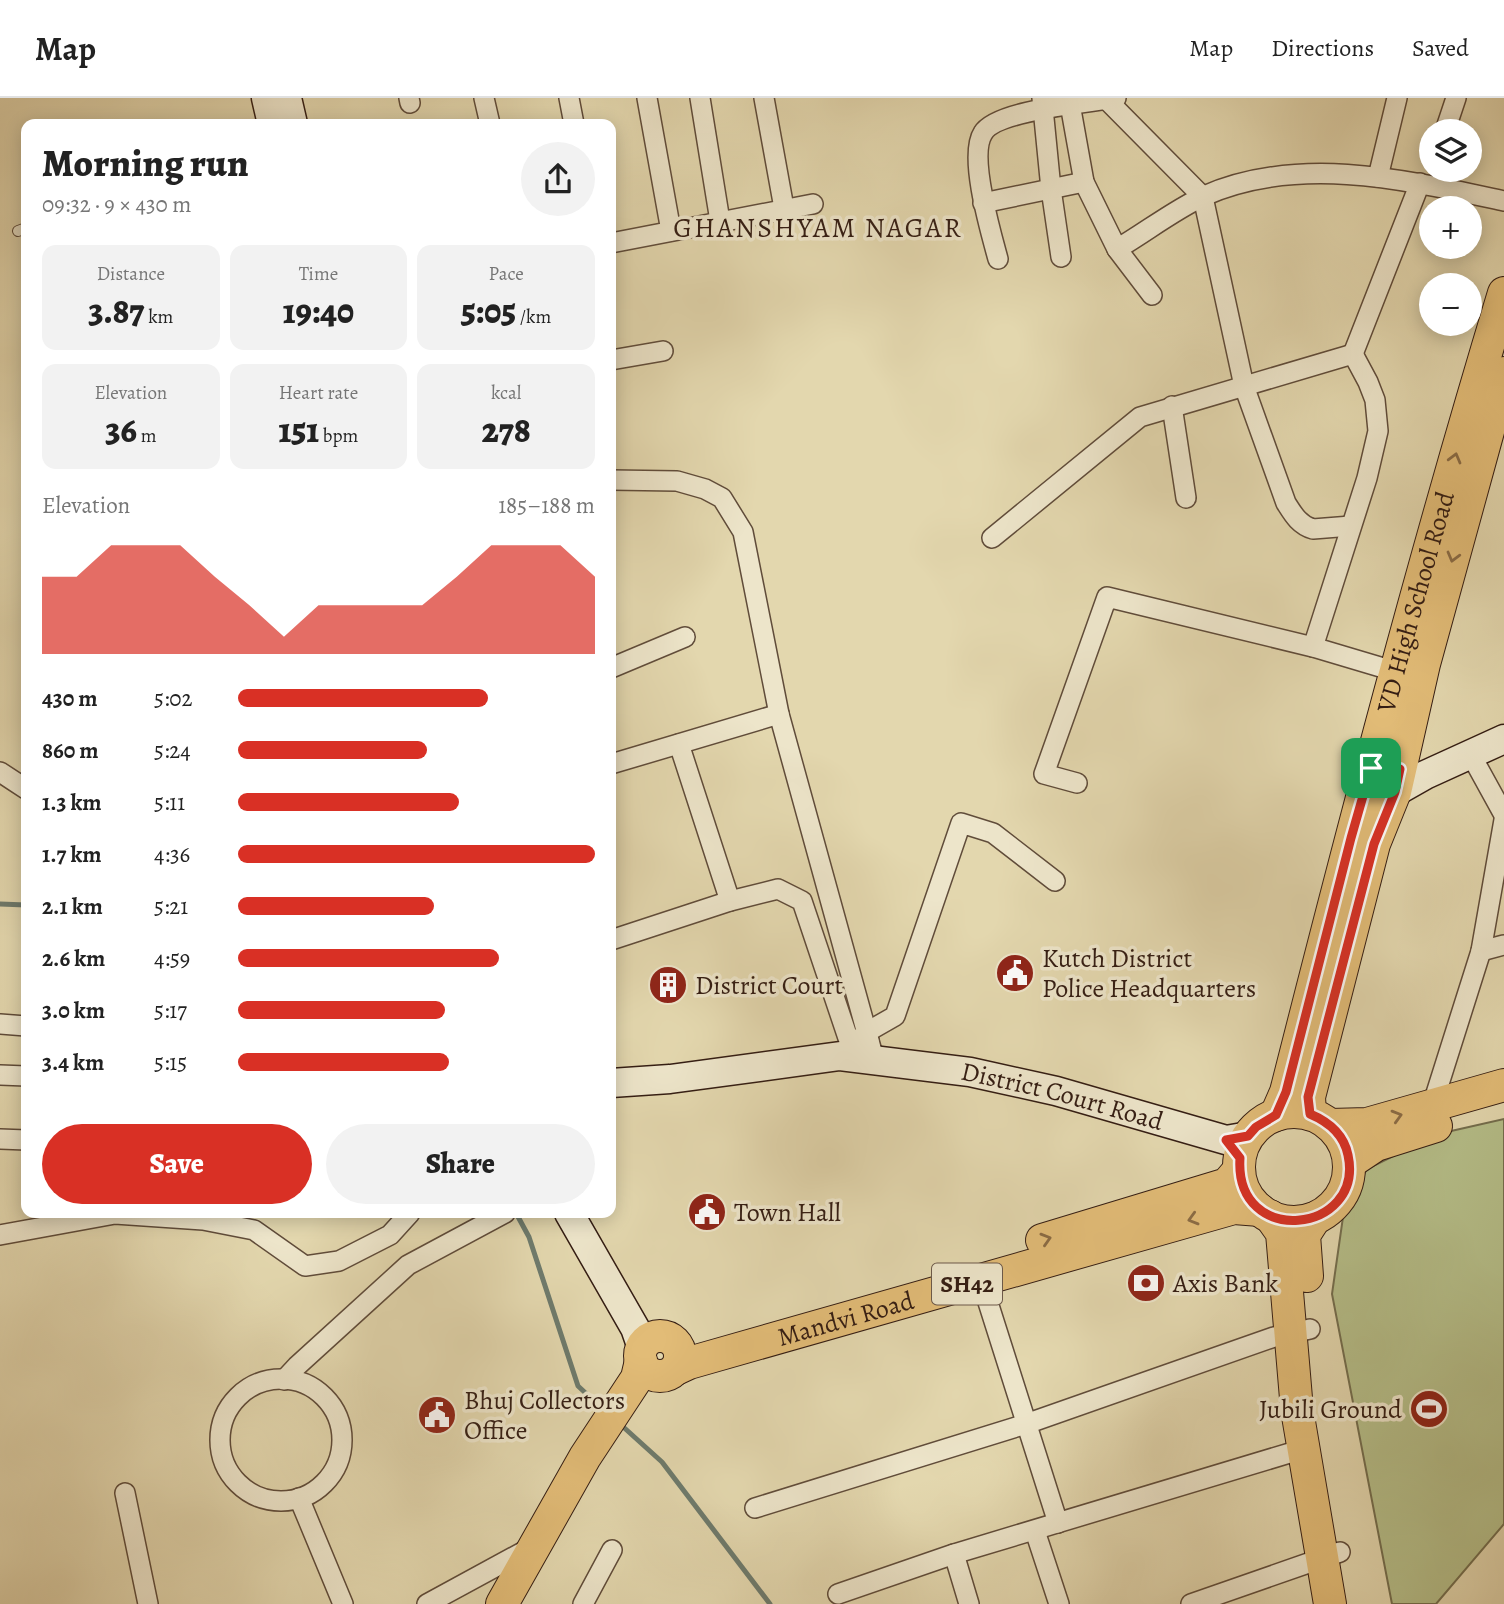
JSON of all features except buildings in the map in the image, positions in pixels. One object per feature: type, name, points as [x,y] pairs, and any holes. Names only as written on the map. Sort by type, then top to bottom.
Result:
[{"type":"main road","name":"VD High School Road","points":[[1276,1115],[1391,780],[1397,672],[1466,417],[1504,293]]},
{"type":"main road","name":"VD High School Road","points":[[1320,1119],[1308,1097],[1391,780],[1504,373]]},
{"type":"main road","points":[[1330,1604],[1331,1555],[1316,1407],[1282,1233],[1245,1192],[1238,1151],[1256,1127],[1276,1115],[1288,1112],[1320,1119],[1367,1124],[1504,1085]]},
{"type":"main road","points":[[1349,1163],[1376,1145],[1504,1105]]},
{"type":"main road","points":[[1300,1331],[1304,1235],[1315,1218],[1334,1205],[1341,1196],[1346,1185],[1349,1163],[1343,1142],[1320,1119]]},
{"type":"main road","name":"Mandvi Road","points":[[655,1363],[689,1347],[1227,1184],[1238,1151]]},
{"type":"main road","name":"Mandvi Road","points":[[655,1363],[689,1363],[1234,1208],[1265,1213]]},
{"type":"main road","points":[[1265,1213],[1292,1222],[1315,1218]]},
{"type":"main road","points":[[502,1604],[535,1545],[592,1463],[655,1363]]},
{"type":"main road","points":[[524,1604],[592,1463]]},
{"type":"main road","points":[[1331,1555],[1349,1604]]},
{"type":"street","points":[[266,98],[271,119]]},
{"type":"street","points":[[287,98],[292,119]]},
{"type":"street","points":[[484,98],[489,119]]},
{"type":"street","points":[[569,98],[573,119]]},
{"type":"street","points":[[647,98],[671,231]]},
{"type":"street","points":[[700,98],[720,221]]},
{"type":"street","points":[[764,98],[784,208]]},
{"type":"street","points":[[1378,177],[1397,98]]},
{"type":"street","points":[[1449,119],[1456,98]]},
{"type":"street","points":[[998,259],[983,203],[978,152],[982,134],[992,124],[1043,103],[1070,104],[1111,99],[1203,197],[1244,386],[1286,503],[1293,515],[1307,527],[1313,529],[1351,526]]},
{"type":"street","points":[[1043,103],[1051,189],[1062,257]]},
{"type":"street","points":[[1070,104],[1084,182],[1117,249],[1152,295]]},
{"type":"street","points":[[1117,249],[1203,197],[1243,182],[1286,174],[1419,179]]},
{"type":"street","points":[[983,203],[1084,182]]},
{"type":"street","points":[[1313,648],[1367,478],[1378,431],[1375,400],[1353,354],[1426,182]]},
{"type":"street","points":[[1438,182],[1504,201]]},
{"type":"street","points":[[616,242],[813,204]]},
{"type":"street","points":[[616,359],[663,351]]},
{"type":"street","points":[[992,538],[1140,417],[1353,354]]},
{"type":"street","points":[[1172,406],[1186,498]]},
{"type":"street","points":[[616,480],[677,481],[705,489],[722,498],[743,532],[779,714],[877,1048]]},
{"type":"street","points":[[1077,783],[1044,774],[1107,597],[1313,648],[1397,672]]},
{"type":"street","points":[[616,666],[685,637]]},
{"type":"street","points":[[616,763],[779,714]]},
{"type":"street","points":[[1391,780],[1471,755],[1504,739]]},
{"type":"street","points":[[679,744],[730,901]]},
{"type":"street","points":[[1432,1106],[1481,951],[1504,818],[1471,755]]},
{"type":"street","points":[[0,772],[21,786]]},
{"type":"street","points":[[877,1048],[895,1016],[961,823],[993,833],[1055,881]]},
{"type":"street","points":[[616,938],[730,901],[778,889],[802,901],[848,1038],[877,1048]]},
{"type":"street","points":[[1481,951],[1504,945]]},
{"type":"street","points":[[0,1024],[21,1026]]},
{"type":"street","name":"District Court Road","points":[[616,1083],[670,1079],[840,1056],[877,1048]]},
{"type":"street","name":"District Court Road","points":[[616,1095],[672,1091],[877,1048],[1056,1091],[1238,1151]]},
{"type":"street","points":[[0,1075],[21,1076]]},
{"type":"street","points":[[0,1139],[21,1140]]},
{"type":"street","points":[[0,1235],[61,1218]]},
{"type":"street","points":[[174,1218],[203,1220],[254,1230],[305,1266],[340,1261],[390,1235],[405,1218]]},
{"type":"street","points":[[284,1380],[408,1265],[496,1218]]},
{"type":"street","points":[[572,1218],[655,1363]]},
{"type":"street","points":[[582,1218],[642,1323],[655,1363]]},
{"type":"street","points":[[986,1296],[1058,1523]]},
{"type":"street","points":[[755,1508],[1026,1424],[1300,1331]]},
{"type":"street","points":[[284,1380],[308,1385],[328,1401],[340,1422],[342,1435],[338,1462],[323,1484],[299,1498],[272,1500],[247,1491],[230,1473],[221,1450],[222,1427],[226,1415],[240,1396],[260,1383],[284,1380]]},
{"type":"street","points":[[838,1594],[954,1554],[1293,1452]]},
{"type":"street","points":[[125,1493],[148,1604]]},
{"type":"street","points":[[299,1498],[343,1604]]},
{"type":"street","points":[[1035,1531],[1059,1604]]},
{"type":"street","points":[[427,1604],[535,1545]]},
{"type":"street","points":[[583,1604],[612,1550]]},
{"type":"street","points":[[954,1554],[969,1604]]},
{"type":"street","points":[[1191,1604],[1331,1555]]},
{"type":"green space","name":"Jubili Ground","points":[[1504,1119],[1504,1524],[1436,1604],[1392,1604],[1332,1294],[1344,1210],[1367,1169],[1438,1134]]},
{"type":"waterway","points":[[0,904],[21,905]]},
{"type":"waterway","points":[[519,1218],[529,1237],[578,1386],[605,1411]]},
{"type":"waterway","points":[[620,1424],[662,1462],[770,1604]]},
{"type":"place","name":"Kutch District Police Headquarters","points":[[1015,973]]},
{"type":"place","name":"District Court","points":[[668,985]]},
{"type":"place","name":"Town Hall","points":[[707,1212]]},
{"type":"place","name":"Axis Bank","points":[[1146,1283]]},
{"type":"place","name":"Jubili Ground","points":[[1429,1409]]},
{"type":"place","name":"Bhuj Collectors Office","points":[[437,1415]]},
{"type":"district","name":"GHANSHYAM NAGAR","points":[[818,228]]},
{"type":"route","points":[[1371,768],[1400,769],[1395,792],[1374,844],[1308,1097],[1310,1114],[1330,1125],[1343,1142],[1349,1174],[1341,1196],[1325,1212],[1304,1221],[1281,1220],[1260,1210],[1245,1192],[1239,1170],[1240,1158],[1226,1140],[1248,1136],[1256,1127],[1276,1115],[1286,1092],[1371,768]]}]
